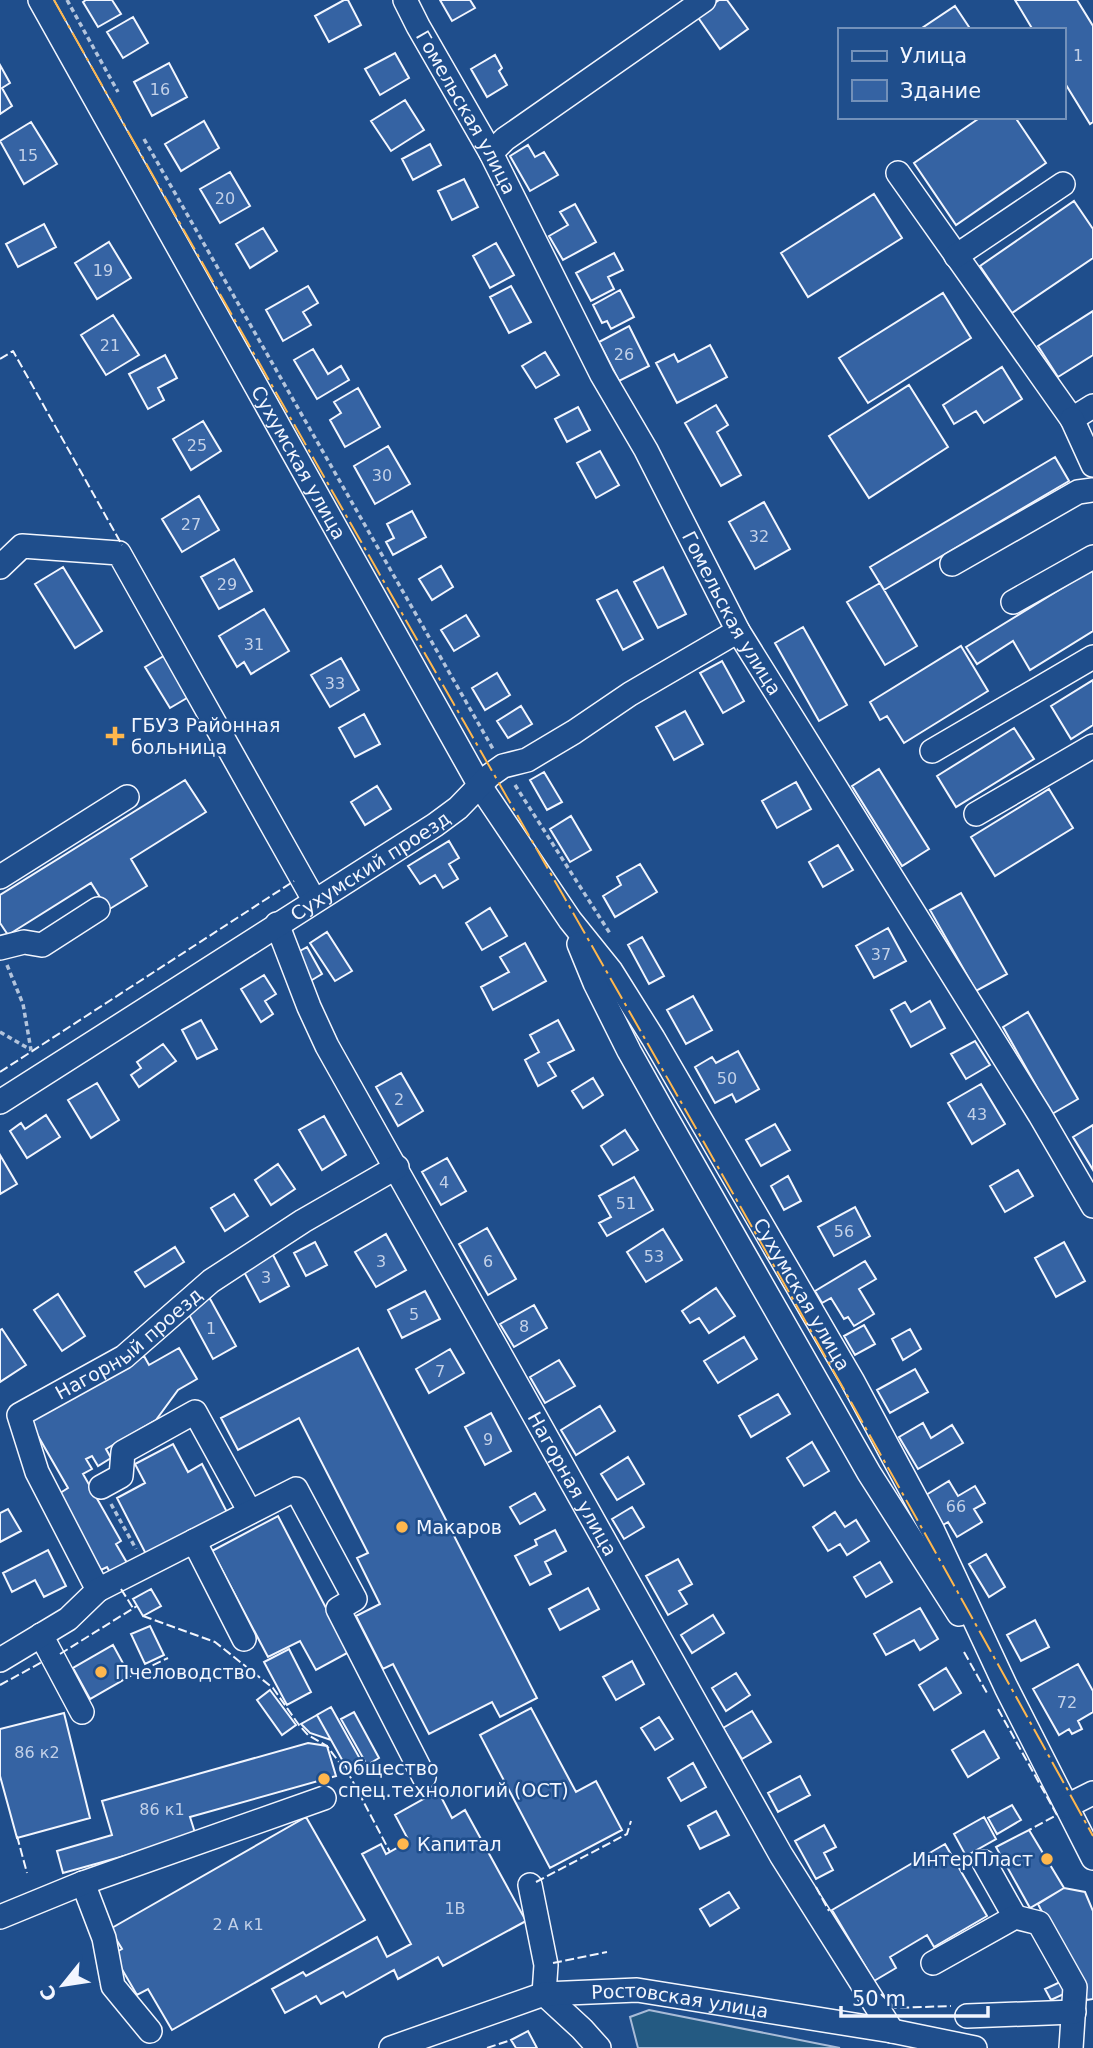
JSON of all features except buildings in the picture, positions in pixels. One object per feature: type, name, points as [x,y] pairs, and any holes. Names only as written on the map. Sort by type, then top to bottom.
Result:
[{"type":"street","name":"Сухумская улица","points":[[40,0],[480,786],[569,920],[611,971],[653,1038],[852,1380],[933,1531],[1006,1687],[1093,1858]]},
{"type":"street","name":"Гомельская улица","points":[[405,0],[491,153],[602,375],[646,450],[738,631],[1093,1206]]},
{"type":"street","points":[[491,153],[505,139],[705,0]]},
{"type":"street","points":[[898,173],[1072,419],[1093,465]]},
{"type":"street","points":[[956,256],[1063,184]]},
{"type":"street","points":[[1072,419],[1093,406]]},
{"type":"street","points":[[952,564],[1078,492],[1093,490]]},
{"type":"street","points":[[0,567],[23,546],[119,553],[314,901]]},
{"type":"street","points":[[1013,602],[1093,557]]},
{"type":"street","name":"Сухумский проезд","points":[[0,1102],[435,825],[458,808],[489,776],[503,766],[527,760],[575,732],[630,694],[738,631]]},
{"type":"street","points":[[932,751],[1093,657]]},
{"type":"street","points":[[976,814],[1093,746]]},
{"type":"street","points":[[0,877],[127,797]]},
{"type":"street","points":[[0,948],[24,942],[42,945],[98,909]]},
{"type":"street","name":"Сухумская улица","points":[[569,920],[595,983],[629,1051],[810,1371],[876,1485],[1006,1687]]},
{"type":"street","name":"Нагорная улица","points":[[277,924],[327,1046],[781,1855],[892,2031]]},
{"type":"street","name":"Нагорный проезд","points":[[98,1590],[37,1472],[19,1415],[124,1357],[211,1281],[303,1221],[397,1167]]},
{"type":"street","points":[[101,1487],[121,1476],[123,1452],[194,1412],[250,1512]]},
{"type":"street","points":[[0,1660],[68,1619],[98,1590],[296,1489],[355,1599],[338,1609],[424,1777]]},
{"type":"street","points":[[194,1541],[244,1639]]},
{"type":"street","points":[[41,1635],[82,1712]]},
{"type":"street","points":[[1068,1806],[1093,1793]]},
{"type":"street","points":[[0,1917],[83,1883],[324,1798]]},
{"type":"street","points":[[984,1862],[1014,1917]]},
{"type":"street","points":[[83,1883],[104,1937],[113,1986],[150,2031]]},
{"type":"street","points":[[530,1885],[546,1965],[544,1994],[584,2039],[598,2048]]},
{"type":"street","points":[[933,1963],[1014,1917],[1039,1923],[1075,1987],[1071,2048]]},
{"type":"street","name":"Ростовская улица","points":[[391,2048],[544,1994],[637,1990],[892,2031],[975,2048]]},
{"type":"street","points":[[967,2016],[1074,2012]]},
{"type":"path","points":[[0,948],[23,1004],[31,1051],[0,1032]]},
{"type":"path","points":[[101,1487],[145,1566]]},
{"type":"shaded area","points":[[649,2010],[840,2048],[638,2048],[630,2017]]},
{"type":"fence","points":[[0,359],[13,351],[122,545]]},
{"type":"fence","points":[[0,1072],[294,881]]},
{"type":"fence","points":[[121,1589],[133,1608]]},
{"type":"fence","points":[[60,1654],[137,1606]]},
{"type":"fence","points":[[143,1616],[215,1642],[273,1688],[299,1725],[308,1735],[327,1746],[351,1778],[390,1852]]},
{"type":"fence","points":[[964,1652],[987,1693]]},
{"type":"fence","points":[[130,1676],[168,1658]]},
{"type":"fence","points":[[0,1685],[44,1661]]},
{"type":"fence","points":[[998,1709],[1057,1815],[1029,1830]]},
{"type":"fence","points":[[536,1882],[627,1834],[631,1821]]},
{"type":"fence","points":[[17,1836],[27,1873]]},
{"type":"fence","points":[[816,1887],[829,1911]]},
{"type":"fence","points":[[553,1963],[607,1952]]},
{"type":"fence","points":[[881,1994],[895,2008],[951,2006]]},
{"type":"fence","points":[[487,2048],[511,2040]]},
{"type":"power","points":[[54,0],[836,1375],[1093,1836]]},
{"type":"place","name":"ГБУЗ Районная больница","points":[[115,736]]},
{"type":"place","name":"Макаров","points":[[402,1527]]},
{"type":"place","name":"Пчеловодство","points":[[101,1672]]},
{"type":"place","name":"Общество спец.технологий (ОСТ)","points":[[324,1779]]},
{"type":"place","name":"Капитал","points":[[403,1844]]},
{"type":"place","name":"ИнтерПласт","points":[[1047,1859]]}]
